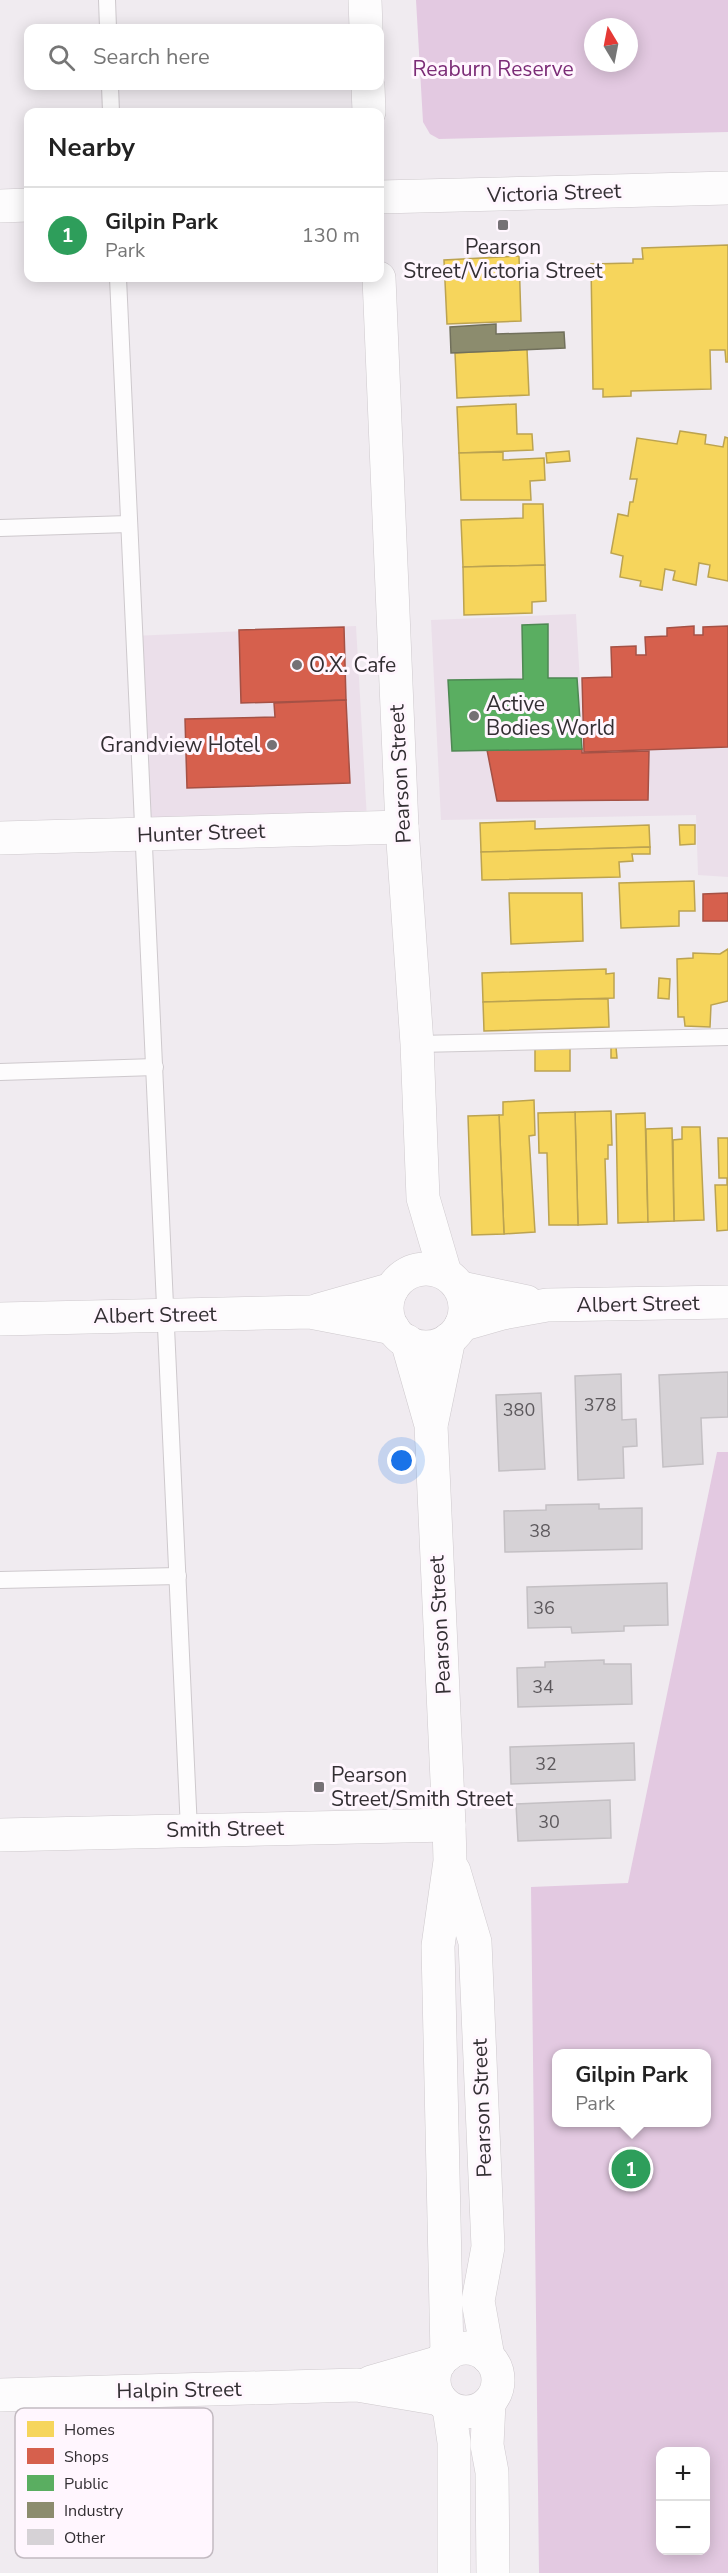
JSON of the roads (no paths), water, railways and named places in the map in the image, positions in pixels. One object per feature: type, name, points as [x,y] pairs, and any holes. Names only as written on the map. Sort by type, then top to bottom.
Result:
[{"type":"street","points":[[364,0],[366,24]]},
{"type":"street","points":[[368,90],[369,108]]},
{"type":"street","name":"Victoria Street","points":[[384,197],[728,188]]},
{"type":"street","points":[[0,206],[24,205]]},
{"type":"street","name":"Pearson Street","points":[[378,282],[402,827],[417,1044],[423,1198],[453,1281]]},
{"type":"street","name":"Hunter Street","points":[[0,838],[402,827]]},
{"type":"street","name":"Pearson Street","points":[[399,1282],[423,1198]]},
{"type":"street","points":[[432,1269],[453,1281],[465,1301],[465,1313],[455,1333],[428,1346],[417,1346],[400,1335],[387,1309],[399,1282],[418,1270],[432,1269]]},
{"type":"street","name":"Albert Street","points":[[453,1281],[502,1298],[547,1305]]},
{"type":"street","name":"Albert Street","points":[[310,1312],[399,1282]]},
{"type":"street","name":"Albert Street","points":[[455,1333],[502,1313],[547,1305],[728,1302]]},
{"type":"street","name":"Albert Street","points":[[0,1318],[310,1312],[400,1335]]},
{"type":"street","name":"Pearson Street","points":[[431,1425],[455,1333]]},
{"type":"street","name":"Pearson Street","points":[[400,1335],[431,1425],[449,1825],[450,1861],[438,1947],[443,2358]]},
{"type":"street","name":"Smith Street","points":[[0,1835],[449,1825]]},
{"type":"street","name":"Pearson Street","points":[[450,1861],[475,1942],[488,2247],[478,2301],[488,2357]]},
{"type":"street","points":[[454,2573],[454,2442],[444,2403],[434,2381],[443,2358],[457,2350],[468,2349],[479,2351],[488,2357],[494,2365],[498,2384],[489,2403],[487,2445],[492,2472],[493,2573]]},
{"type":"street","name":"Halpin Street","points":[[357,2385],[443,2358]]},
{"type":"street","name":"Halpin Street","points":[[0,2395],[357,2385],[444,2403]]},
{"type":"street","points":[[444,2403],[470,2412],[489,2403]]},
{"type":"lane","points":[[107,0],[108,24]]},
{"type":"lane","points":[[110,90],[111,108]]},
{"type":"lane","points":[[118,282],[189,1830]]},
{"type":"lane","points":[[0,528],[129,524]]},
{"type":"lane","points":[[417,1044],[728,1037]]},
{"type":"lane","points":[[0,1072],[155,1067]]},
{"type":"lane","points":[[0,1580],[178,1576]]},
{"type":"place","name":"Pearson Street/Victoria Street","points":[[503,225]]},
{"type":"place","name":"O.X. Cafe","points":[[297,665]]},
{"type":"place","name":"Active Bodies World","points":[[474,716]]},
{"type":"place","name":"Grandview Hotel","points":[[272,745]]},
{"type":"place","name":"Pearson Street/Smith Street","points":[[319,1787]]},
{"type":"place","name":"Gilpin Park","points":[[631,2169]]},
{"type":"park label","name":"Reaburn Reserve","points":[[493,69]]}]
